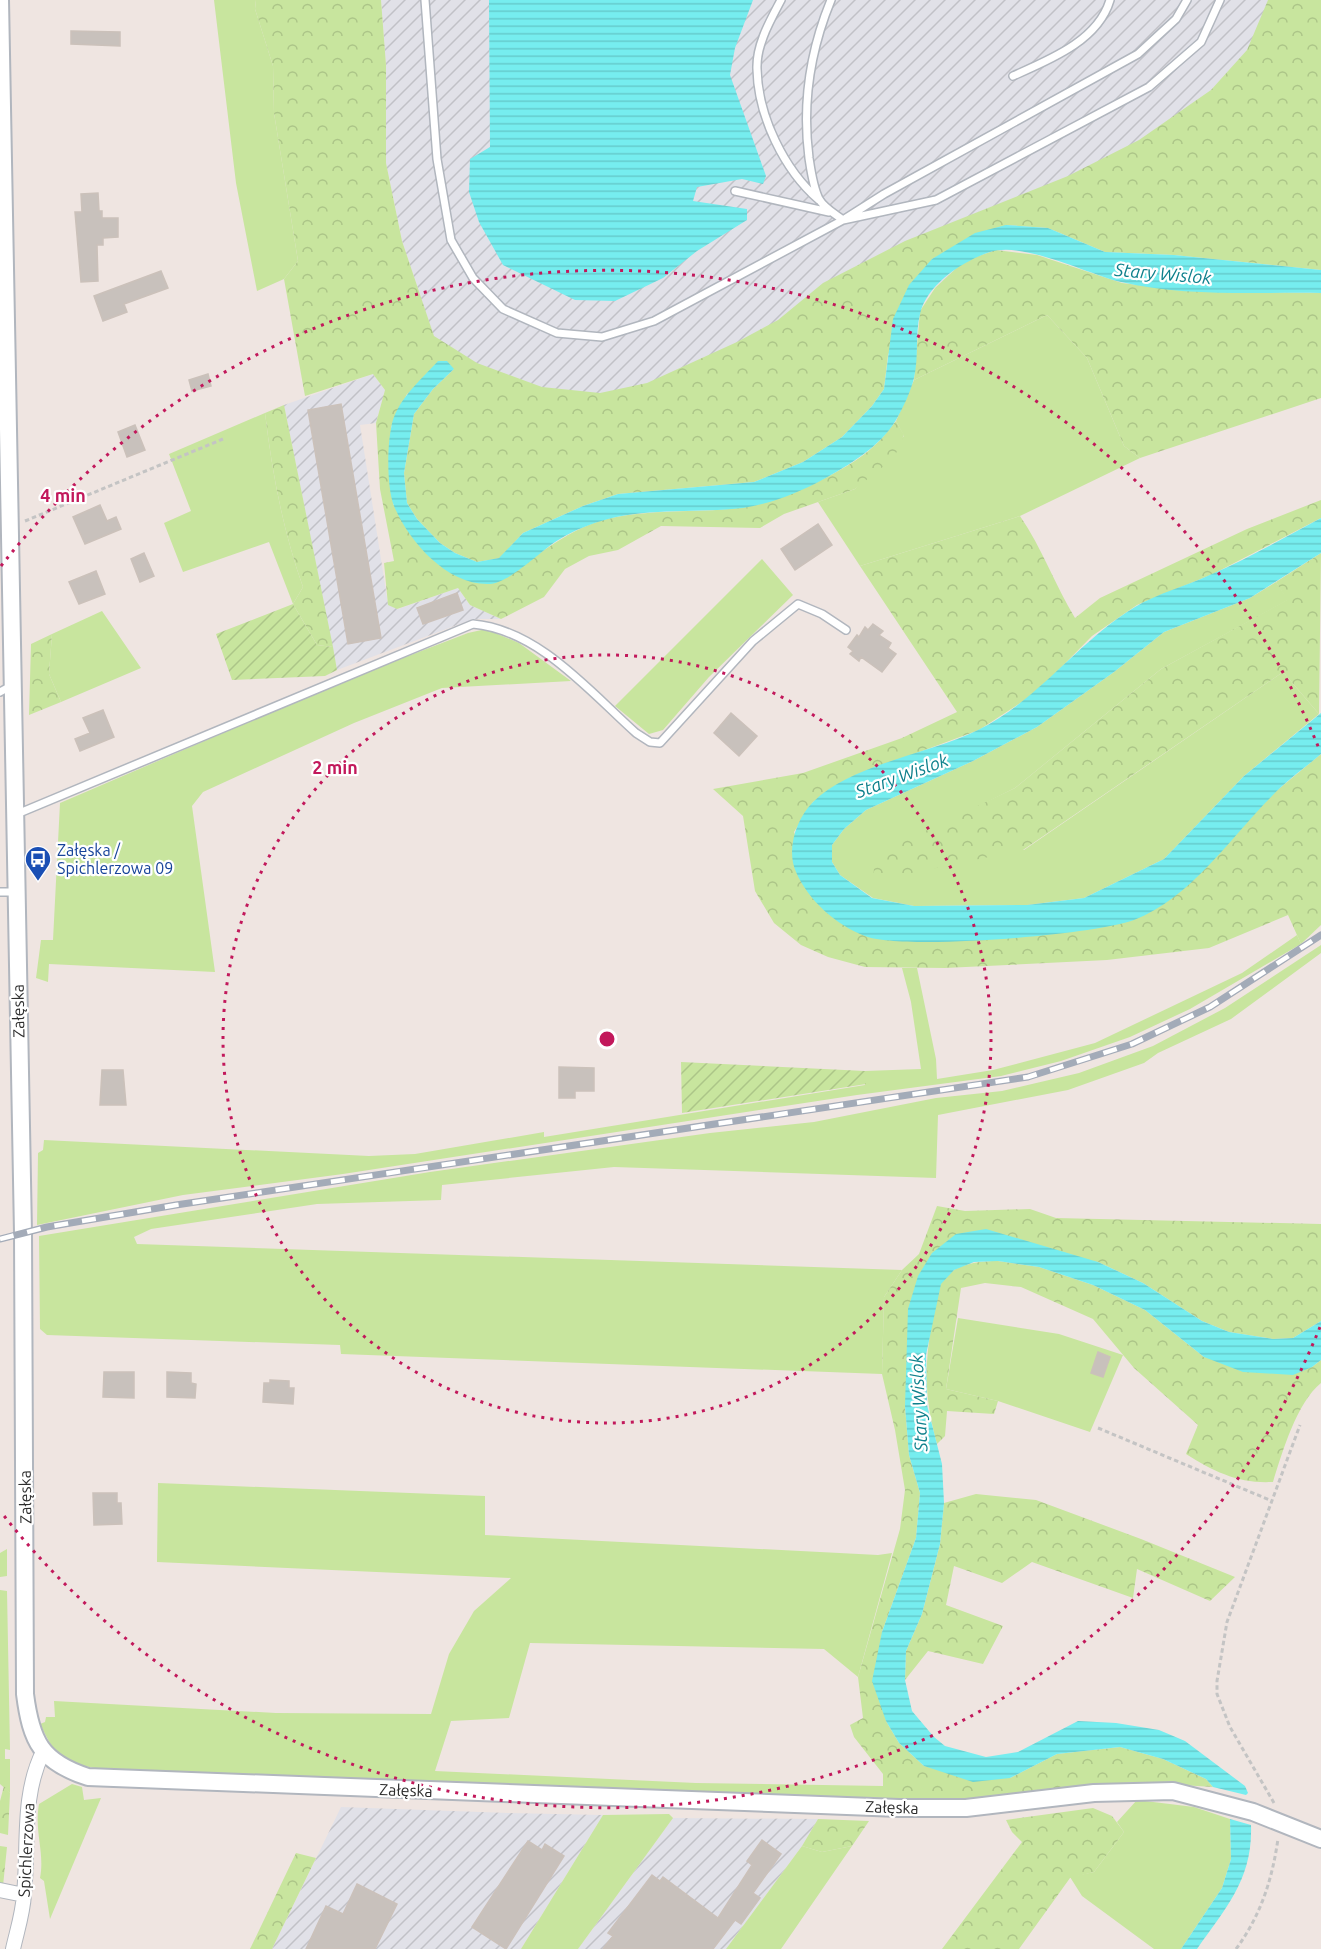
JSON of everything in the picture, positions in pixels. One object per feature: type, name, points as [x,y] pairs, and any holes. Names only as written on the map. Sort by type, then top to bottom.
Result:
[{"type":"street","name":"Załęska","points":[[0,0],[9,528],[5,689],[15,815],[8,892],[23,1257],[25,1694],[28,1721],[43,1752],[63,1767],[88,1777],[966,1809],[1094,1793],[1173,1791],[1215,1801],[1321,1839]]},
{"type":"street","name":"Spichlerzowa","points":[[13,1949],[24,1895],[29,1795],[43,1752]]},
{"type":"street","points":[[0,1890],[24,1895]]},
{"type":"lane","points":[[425,0],[437,159],[452,240],[473,278],[503,309],[556,333],[602,336],[654,321],[843,220],[884,194],[1138,54],[1176,19],[1187,0]]},
{"type":"lane","points":[[781,0],[761,42],[756,68],[761,100],[783,154],[801,184],[843,220],[936,201],[1149,87],[1201,42],[1220,0]]},
{"type":"lane","points":[[819,200],[811,173],[805,128],[806,97],[815,49],[831,0]]},
{"type":"lane","points":[[1012,76],[1042,64],[1086,37],[1102,21],[1110,0]]},
{"type":"lane","points":[[735,191],[831,212]]},
{"type":"lane","points":[[15,815],[473,624],[496,626],[521,638],[549,657],[636,733],[650,742],[660,743],[753,641],[798,604],[822,614],[846,630]]},
{"type":"path","points":[[9,528],[224,439]]},
{"type":"path","points":[[1236,1949],[1251,1929],[1265,1900],[1275,1821],[1273,1799],[1230,1727],[1217,1694],[1227,1622],[1300,1425]]},
{"type":"path","points":[[1098,1428],[1272,1501]]},
{"type":"shaded area","points":[[381,0],[1321,0],[1048,228],[600,458],[434,337],[402,241],[386,163],[386,65]]},
{"type":"shaded area","points":[[373,374],[385,390],[376,423],[360,425],[388,604],[398,609],[458,588],[470,605],[501,619],[473,619],[337,670],[284,405]]},
{"type":"shaded area","points":[[341,1807],[603,1815],[521,1949],[272,1949]]},
{"type":"shaded area","points":[[673,1818],[818,1819],[802,1846],[726,1949],[578,1949]]},
{"type":"green space","points":[[214,0],[256,0],[255,9],[273,66],[274,113],[298,261],[284,279],[257,291],[236,183]]},
{"type":"green space","points":[[256,0],[381,0],[386,65],[386,163],[402,241],[434,336],[477,363],[542,387],[600,393],[647,383],[737,342],[778,320],[823,283],[905,241],[1068,176],[1139,140],[1211,90],[1247,50],[1268,0],[1321,0],[1321,270],[1174,255],[1105,252],[1048,228],[1006,225],[932,259],[888,355],[884,389],[872,406],[842,437],[803,462],[754,482],[618,494],[583,506],[523,533],[500,558],[477,562],[455,553],[440,543],[417,519],[407,503],[404,473],[414,414],[433,389],[454,369],[407,394],[391,427],[393,504],[431,558],[512,573],[557,542],[594,523],[641,513],[727,509],[759,504],[813,484],[849,465],[875,445],[896,421],[904,435],[894,458],[855,489],[784,514],[760,528],[661,526],[618,550],[589,556],[565,569],[544,597],[501,619],[470,605],[458,588],[397,609],[388,605],[384,563],[394,561],[380,489],[376,423],[385,390],[373,374],[305,396],[284,279],[298,261],[274,113],[273,66],[255,9]]},
{"type":"green space","points":[[996,250],[1037,255],[1122,283],[1188,291],[1321,293],[1321,398],[1140,458],[1124,446],[1087,358],[1047,315],[914,380],[920,311],[935,288],[964,261]]},
{"type":"green space","points":[[1047,315],[1087,358],[1124,446],[1140,458],[1020,516],[860,566],[818,502],[855,489],[904,436],[896,421],[914,380]]},
{"type":"green space","points":[[284,405],[333,647],[317,645],[293,604],[303,587],[279,501],[265,413]]},
{"type":"green space","points":[[265,413],[279,501],[303,587],[293,604],[269,542],[183,572],[164,523],[191,511],[169,454]]},
{"type":"green space","points":[[1321,500],[1321,518],[1213,574],[1137,605],[1092,636],[1037,692],[979,730],[849,778],[813,802],[794,832],[826,912],[1085,930],[1275,792],[1321,754],[1321,925],[1301,944],[1288,915],[1209,948],[1107,960],[945,968],[865,967],[828,957],[801,945],[774,923],[755,891],[743,816],[713,789],[803,773],[902,738],[957,712],[860,566],[1020,516],[1075,618],[1100,598],[1247,529]]},
{"type":"green space","points":[[1321,553],[1319,714],[1283,672],[1023,850],[873,881],[875,855],[1015,788],[1161,669],[1287,600],[1276,582]]},
{"type":"green space","points":[[762,559],[793,595],[709,677],[663,730],[649,734],[615,706]]},
{"type":"green space","points":[[1276,582],[1288,600],[1161,669],[1015,788],[931,830],[1024,850],[1283,672],[1319,714],[1244,776],[1164,859],[1084,898],[1027,905],[914,906],[873,898],[840,875],[832,862],[832,845],[844,829],[866,810],[973,761],[1037,727],[1114,672],[1164,632],[1250,598]]},
{"type":"green space","points":[[293,604],[317,645],[333,647],[337,670],[325,676],[232,680],[216,634]]},
{"type":"green space","points":[[102,611],[141,668],[61,702],[49,674],[52,634]]},
{"type":"green space","points":[[486,629],[519,643],[571,681],[442,688],[354,723],[203,792],[192,806],[215,972],[49,964],[48,982],[36,978],[41,940],[53,940],[60,803],[351,678],[468,633]]},
{"type":"green space","points":[[52,634],[49,674],[61,702],[29,715],[31,644]]},
{"type":"green space","points":[[1297,935],[1301,944],[1190,1009],[1130,1037],[1061,1061],[1001,1076],[857,1095],[343,1174],[183,1195],[37,1225],[38,1153],[43,1150],[44,1140],[369,1156],[415,1154],[544,1132],[544,1137],[865,1085],[865,1071],[921,1069],[911,1002],[902,968],[917,968],[936,1059],[937,1079],[993,1070],[1095,1043],[1242,973]]},
{"type":"green space","points":[[1321,945],[1321,953],[1231,1019],[1158,1053],[1144,1063],[1068,1090],[938,1115],[936,1178],[614,1167],[442,1185],[441,1200],[317,1204],[151,1229],[134,1237],[137,1244],[902,1270],[884,1297],[882,1374],[341,1354],[340,1345],[47,1335],[40,1329],[39,1236],[430,1172],[710,1133],[814,1122],[936,1098],[1002,1091],[1079,1073],[1153,1046],[1225,1008]]},
{"type":"green space","points":[[681,1062],[865,1071],[866,1084],[682,1113]]},
{"type":"green space","points":[[937,1206],[965,1211],[1030,1209],[1056,1218],[1321,1224],[1321,1321],[1293,1338],[1273,1339],[1229,1332],[1202,1321],[1143,1283],[1098,1262],[932,1253],[905,1406],[909,1455],[920,1493],[916,1538],[882,1632],[886,1721],[899,1743],[924,1766],[1010,1778],[1057,1754],[1120,1747],[1163,1759],[1206,1779],[1213,1787],[1133,1782],[1010,1797],[883,1800],[883,1774],[854,1737],[850,1725],[863,1718],[858,1677],[900,1529],[905,1490],[895,1430],[882,1374],[884,1297],[902,1270],[919,1254]]},
{"type":"green space","points":[[998,1261],[1039,1267],[1093,1285],[1145,1310],[1204,1357],[1312,1367],[1321,1360],[1321,1383],[1312,1392],[1298,1415],[1273,1482],[1249,1481],[1228,1476],[1186,1454],[1198,1425],[1134,1368],[1093,1319],[1021,1287],[985,1283],[961,1288],[946,1389],[998,1401],[994,1414],[947,1411],[945,1436],[937,1444],[930,1411],[927,1365],[930,1334],[940,1284],[945,1277],[958,1268],[974,1263]]},
{"type":"green space","points":[[958,1318],[1059,1334],[1123,1355],[1090,1432],[998,1401],[946,1389]]},
{"type":"green space","points":[[158,1483],[485,1496],[485,1535],[878,1555],[892,1553],[858,1677],[824,1649],[530,1643],[509,1718],[451,1721],[435,1771],[696,1783],[883,1786],[883,1800],[145,1773],[93,1768],[77,1764],[60,1755],[40,1724],[45,1722],[46,1717],[55,1717],[54,1701],[276,1713],[431,1714],[449,1654],[474,1611],[511,1578],[157,1562]]},
{"type":"green space","points":[[976,1494],[1036,1500],[1235,1577],[1210,1601],[1137,1569],[1133,1598],[1032,1562],[1002,1583],[954,1566],[946,1605],[1003,1626],[983,1664],[928,1651],[905,1680],[906,1651],[922,1614],[940,1544],[944,1503]]},
{"type":"green space","points":[[7,1549],[7,1576],[0,1577],[0,1553]]},
{"type":"green space","points":[[0,1590],[7,1591],[10,1750],[5,1749],[5,1759],[10,1759],[10,1793],[0,1784]]},
{"type":"green space","points":[[72,1784],[82,1787],[84,1800],[101,1798],[50,1919],[44,1881],[40,1878],[39,1804]]},
{"type":"green space","points":[[4,1786],[10,1793],[8,1835],[0,1833],[0,1801]]},
{"type":"green space","points":[[1137,1800],[1194,1807],[1230,1819],[1231,1859],[1222,1888],[1181,1949],[1154,1949],[1082,1896],[1070,1877],[1094,1872],[1124,1832],[1117,1822]]},
{"type":"green space","points":[[1093,1808],[1112,1816],[1124,1832],[1094,1872],[1070,1878],[1019,1949],[942,1949],[1022,1842],[1012,1832],[1006,1820]]},
{"type":"green space","points":[[669,1814],[673,1818],[578,1949],[521,1949],[603,1815]]},
{"type":"green space","points":[[818,1819],[869,1821],[852,1846],[822,1852],[802,1846]]},
{"type":"green space","points":[[0,1846],[7,1847],[3,1886],[0,1885]]},
{"type":"green space","points":[[802,1846],[822,1852],[852,1846],[781,1949],[726,1949]]},
{"type":"green space","points":[[296,1853],[316,1858],[272,1949],[250,1949]]},
{"type":"water","points":[[489,0],[753,0],[735,48],[730,75],[766,176],[763,184],[742,179],[697,187],[693,201],[747,209],[747,220],[697,251],[663,278],[615,301],[575,300],[503,265],[479,222],[469,192],[470,159],[490,147]]},
{"type":"water","name":"Stary Wislok","points":[[1006,225],[1048,228],[1105,252],[1174,255],[1321,270],[1321,293],[1220,293],[1145,287],[1107,278],[1020,251],[990,252],[969,261],[948,275],[930,293],[924,303],[920,314],[913,383],[889,430],[873,447],[853,462],[794,494],[743,508],[641,513],[602,521],[565,536],[507,578],[490,584],[474,583],[445,570],[409,534],[394,506],[388,468],[393,419],[409,392],[438,361],[447,361],[454,369],[433,389],[414,414],[404,473],[407,503],[417,519],[440,543],[455,553],[477,562],[499,558],[523,533],[583,506],[618,494],[754,482],[803,462],[842,437],[872,406],[884,389],[893,319],[909,285],[932,259],[975,233]]},
{"type":"water","name":"Stary Wislok","points":[[1321,518],[1321,553],[1250,598],[1164,632],[1114,672],[1037,727],[973,761],[866,810],[844,829],[832,845],[832,862],[840,875],[872,898],[914,906],[1027,905],[1084,898],[1164,859],[1244,776],[1321,713],[1321,754],[1278,790],[1209,866],[1174,897],[1134,920],[1113,926],[1041,936],[917,942],[865,936],[844,925],[815,902],[801,882],[793,863],[794,835],[807,809],[829,789],[869,769],[959,738],[1000,718],[1114,621],[1135,607],[1226,568]]},
{"type":"water","name":"Stary Wislok","points":[[986,1229],[1098,1262],[1143,1283],[1202,1321],[1229,1332],[1273,1339],[1293,1338],[1321,1321],[1321,1360],[1312,1367],[1293,1375],[1243,1372],[1204,1357],[1145,1310],[1093,1285],[1039,1267],[998,1261],[974,1262],[954,1270],[941,1284],[926,1355],[927,1405],[942,1464],[944,1503],[940,1544],[922,1614],[906,1651],[905,1680],[912,1711],[934,1737],[945,1746],[986,1757],[1018,1752],[1078,1721],[1116,1723],[1159,1730],[1185,1741],[1245,1786],[1248,1793],[1246,1795],[1213,1787],[1206,1779],[1163,1759],[1120,1747],[1057,1754],[1010,1778],[973,1782],[924,1766],[899,1743],[886,1721],[872,1681],[882,1632],[916,1538],[920,1493],[909,1455],[905,1406],[908,1309],[918,1276],[932,1253],[956,1234]]},
{"type":"water","points":[[1230,1819],[1251,1825],[1250,1844],[1242,1877],[1236,1892],[1197,1949],[1181,1949],[1222,1888],[1231,1859]]},
{"type":"building","points":[[71,31],[120,32],[120,46],[71,44]]},
{"type":"building","points":[[98,193],[99,211],[102,211],[102,218],[118,218],[118,237],[103,238],[103,245],[97,245],[98,281],[81,282],[75,212],[82,212],[81,194]]},
{"type":"building","points":[[161,271],[168,288],[124,304],[127,312],[103,321],[94,296]]},
{"type":"building","points":[[208,374],[211,386],[192,391],[189,380]]},
{"type":"building","points":[[341,404],[381,638],[348,644],[308,410]]},
{"type":"building","points":[[135,425],[145,450],[127,457],[118,432]]},
{"type":"building","points":[[100,505],[107,521],[116,517],[121,529],[85,544],[73,517]]},
{"type":"building","points":[[818,524],[832,545],[795,570],[781,549]]},
{"type":"building","points":[[144,553],[154,576],[140,582],[131,559]]},
{"type":"building","points":[[96,571],[105,594],[79,604],[69,582]]},
{"type":"building","points":[[457,593],[463,610],[423,624],[417,608]]},
{"type":"building","points":[[873,624],[883,631],[879,635],[891,643],[888,648],[896,654],[882,672],[861,657],[859,661],[850,654],[853,651],[848,647],[857,635],[859,637],[865,627],[868,630]]},
{"type":"building","points":[[103,710],[114,737],[80,751],[75,739],[90,733],[83,718]]},
{"type":"building","points":[[731,713],[757,736],[739,756],[714,733]]},
{"type":"building","points":[[559,1067],[594,1068],[594,1091],[575,1091],[575,1098],[559,1098]]},
{"type":"building","points":[[102,1070],[123,1070],[126,1105],[100,1105]]},
{"type":"building","points":[[1098,1352],[1110,1357],[1103,1377],[1091,1373]]},
{"type":"building","points":[[104,1372],[134,1372],[134,1398],[103,1397]]},
{"type":"building","points":[[167,1372],[191,1373],[191,1383],[196,1384],[195,1398],[167,1397]]},
{"type":"building","points":[[270,1380],[289,1381],[289,1388],[294,1388],[293,1404],[263,1402],[264,1383],[270,1383]]},
{"type":"building","points":[[93,1493],[117,1493],[117,1503],[121,1503],[122,1524],[94,1525]]},
{"type":"building","points":[[762,1840],[781,1854],[753,1893],[760,1898],[741,1924],[735,1920],[713,1949],[603,1949],[613,1936],[608,1933],[652,1875],[660,1881],[663,1877],[718,1918],[752,1865],[747,1861]]},
{"type":"building","points":[[528,1841],[542,1850],[545,1844],[564,1856],[506,1949],[472,1927]]},
{"type":"building","points":[[357,1884],[397,1904],[375,1949],[306,1949],[326,1906],[343,1914]]},
{"type":"railway","points":[[0,1239],[47,1227],[176,1205],[1028,1077],[1132,1044],[1210,1007],[1321,935]]},
{"type":"place","name":"Załęska / Spichlerzowa 09","points":[[38,882]]}]
